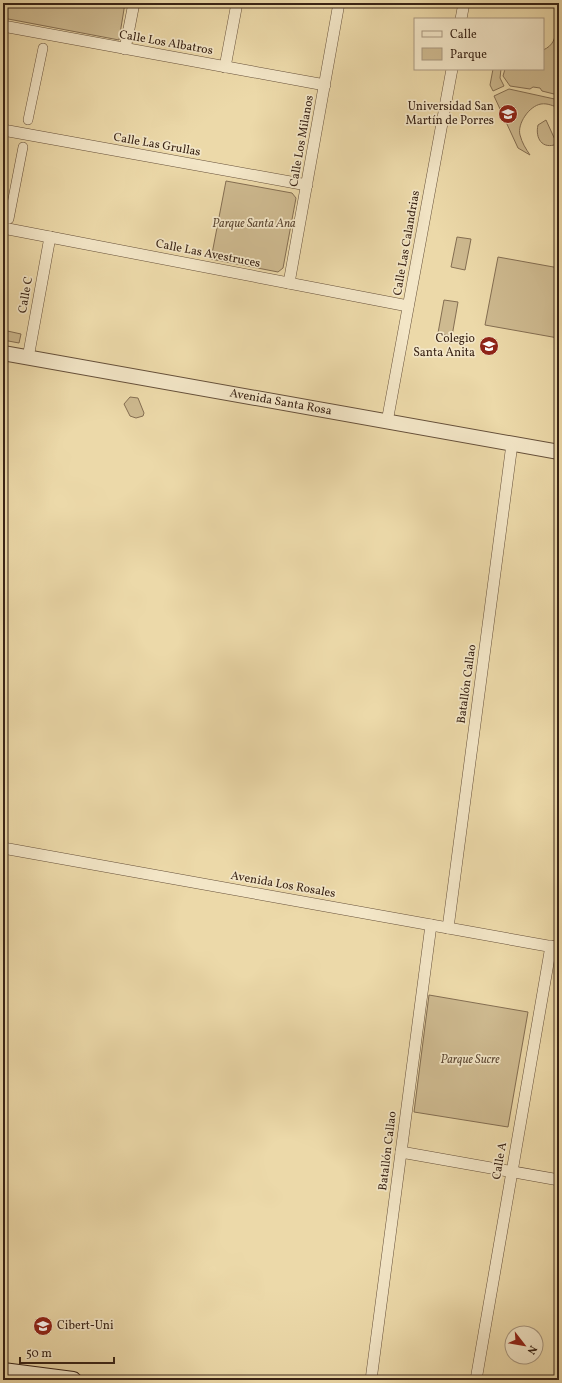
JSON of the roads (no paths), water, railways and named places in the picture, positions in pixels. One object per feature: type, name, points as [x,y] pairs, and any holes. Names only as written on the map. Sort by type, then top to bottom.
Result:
[{"type":"main road","points":[[3,1371],[73,1380]]},
{"type":"street","points":[[125,49],[134,3]]},
{"type":"street","points":[[225,67],[237,3]]},
{"type":"street","name":"Calle Los Milanos","points":[[289,283],[339,3]]},
{"type":"street","points":[[461,18],[464,3]]},
{"type":"street","name":"Calle Los Albatros","points":[[3,26],[325,85]]},
{"type":"street","points":[[28,120],[43,48]]},
{"type":"street","name":"Calle Las Calandrias","points":[[387,422],[452,70]]},
{"type":"street","name":"Calle Las Grullas","points":[[3,130],[307,185]]},
{"type":"street","points":[[6,224],[23,147]]},
{"type":"street","name":"Calle Las Avestruces","points":[[6,224],[50,237],[408,306]]},
{"type":"street","name":"Calle C","points":[[28,358],[50,237]]},
{"type":"street","name":"Avenida Santa Rosa","points":[[3,353],[559,452]]},
{"type":"street","name":"Batallón Callao","points":[[448,928],[512,444]]},
{"type":"street","name":"Avenida Los Rosales","points":[[3,848],[555,947]]},
{"type":"street","name":"Batallón Callao","points":[[371,1380],[431,925]]},
{"type":"street","name":"Calle A","points":[[476,1380],[512,1172],[555,947]]},
{"type":"street","points":[[401,1152],[559,1180]]},
{"type":"place","name":"Universidad San Martín de Porres","points":[[508,114]]},
{"type":"place","name":"Colegio Santa Anita","points":[[489,346]]},
{"type":"place","name":"Cibert-Uni","points":[[43,1326]]},
{"type":"park label","name":"Parque Santa Ana","points":[[254,224]]},
{"type":"park label","name":"Parque Sucre","points":[[470,1060]]}]
